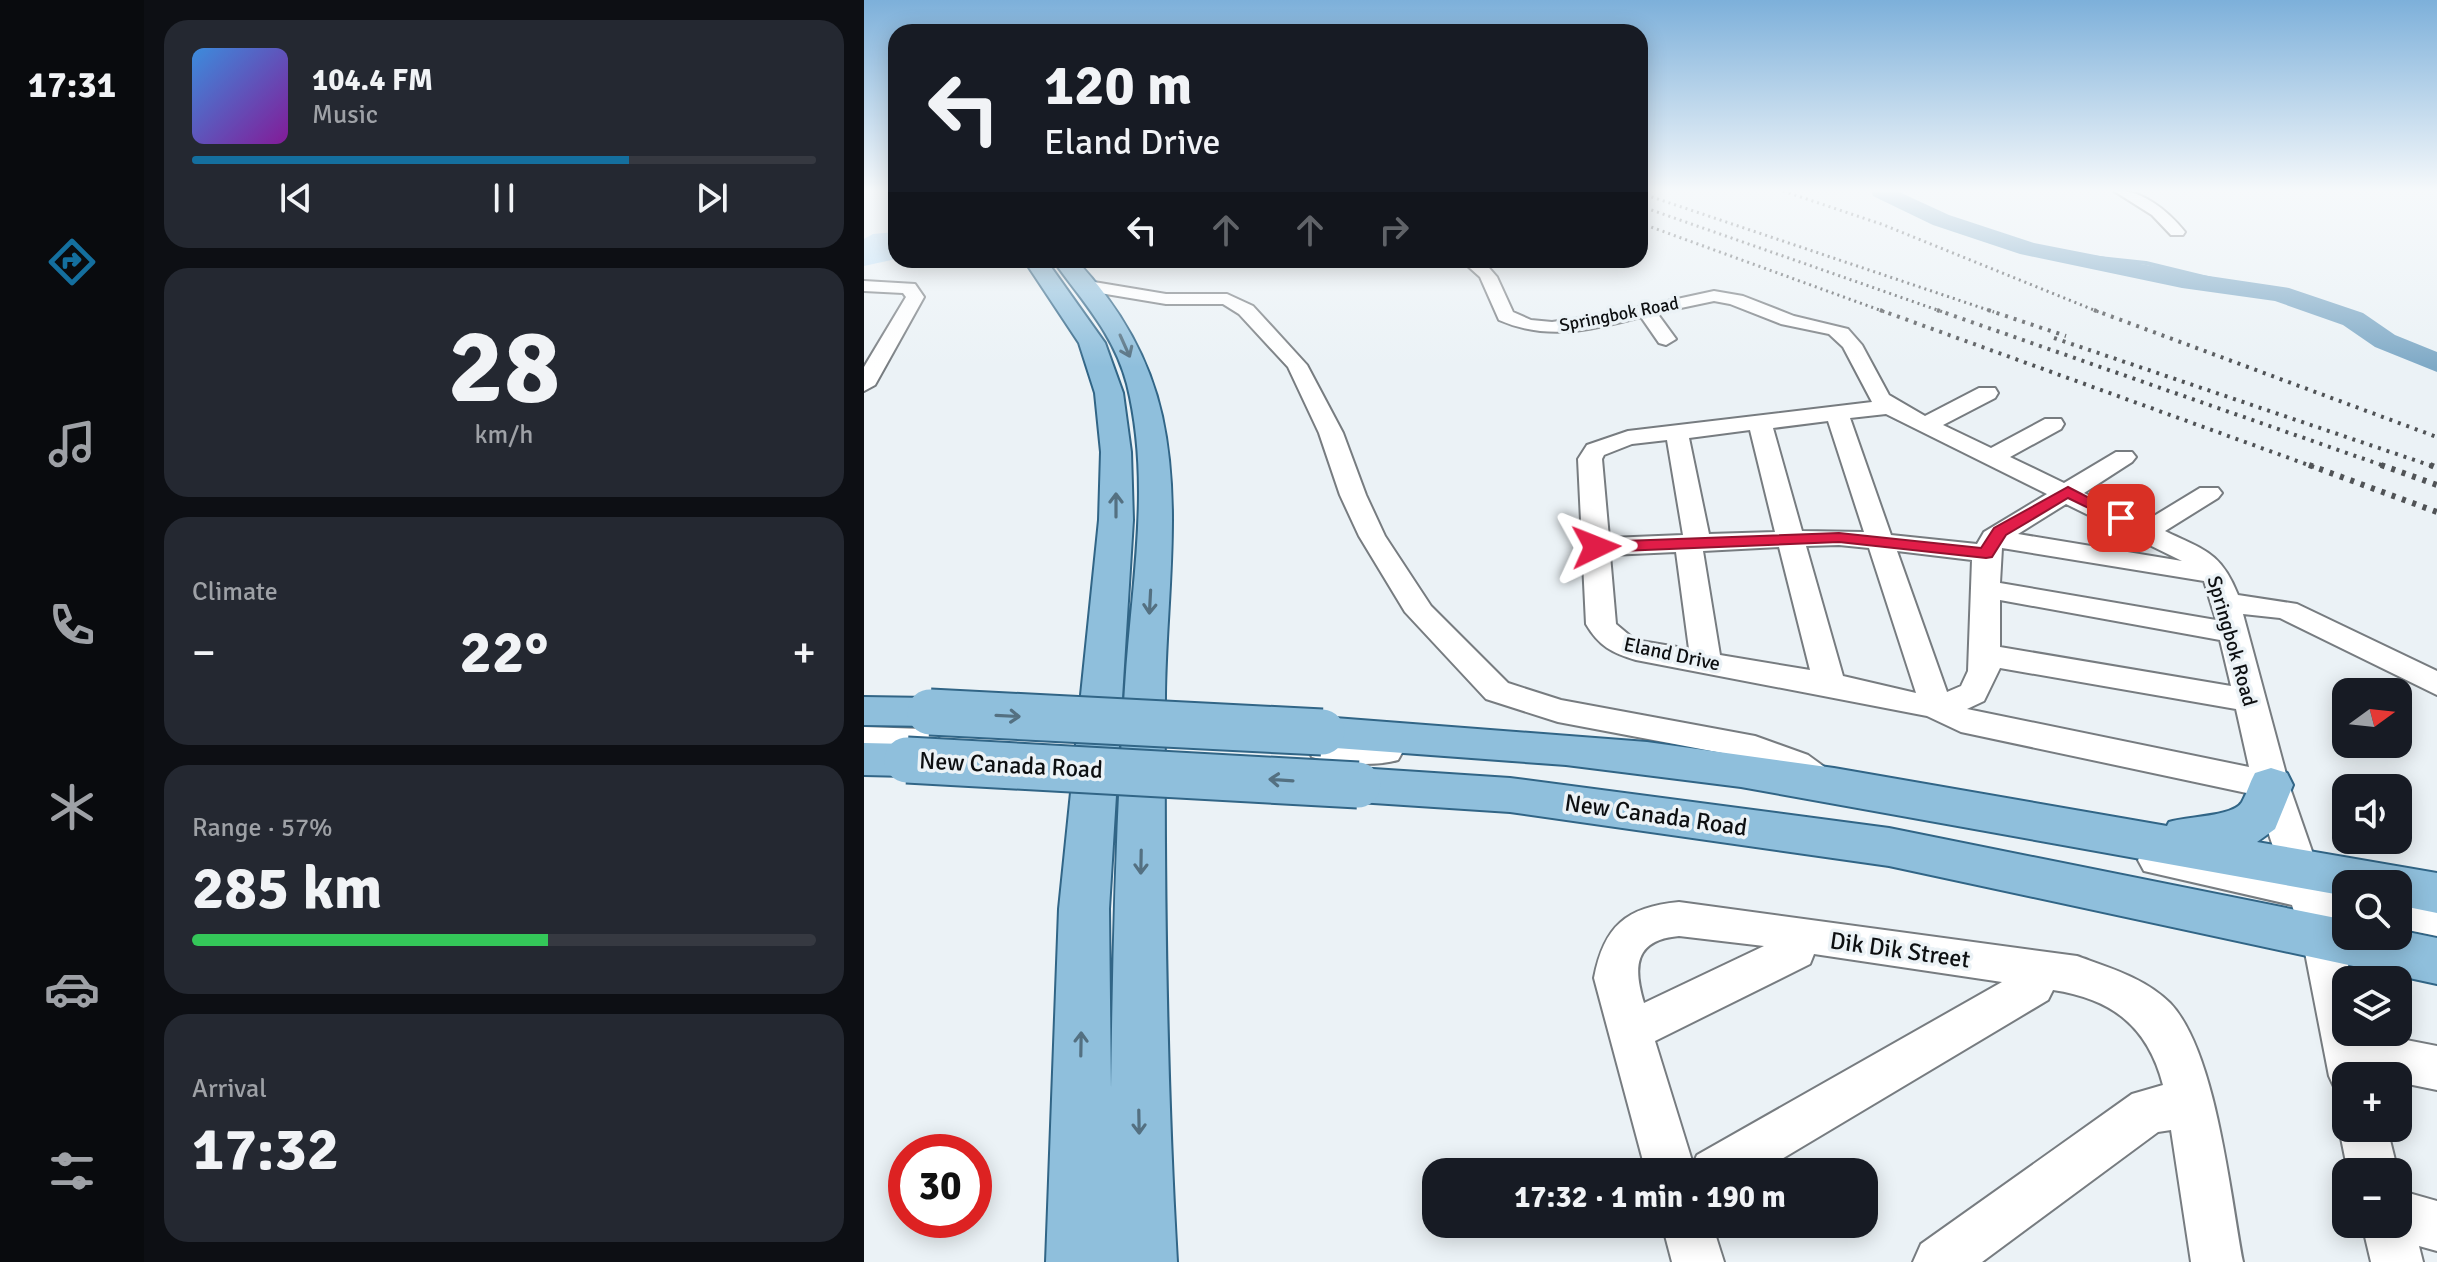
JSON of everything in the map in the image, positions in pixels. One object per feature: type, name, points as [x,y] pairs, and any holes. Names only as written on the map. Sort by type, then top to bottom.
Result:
[{"type":"main road","points":[[1041,268],[1092,343],[1109,393],[1116,452],[1116,520],[1084,909],[1079,1262]]},
{"type":"main road","points":[[1076,273],[1110,315],[1140,383],[1150,431],[1153,490],[1138,1003],[1144,1262]]},
{"type":"main road","name":"New Canada Road","points":[[864,711],[909,740],[1332,758],[1527,746],[1632,756],[1823,784],[2136,837],[2320,902],[2437,961]]},
{"type":"main road","name":"New Canada Road","points":[[909,740],[1332,758],[1510,795],[2320,902]]},
{"type":"main road","points":[[2136,837],[2203,835],[2240,829],[2259,816],[2271,785]]},
{"type":"main road","name":"New Canada Road","points":[[2412,888],[2437,893]]},
{"type":"street","name":"Springbok Road","points":[[1483,268],[1504,314],[1520,324],[1571,326],[1707,296],[1735,298],[1787,320],[1840,333],[1849,340],[1877,395],[1889,407],[2200,558],[2225,604],[2271,785],[2320,902],[2349,1062]]},
{"type":"street","points":[[1076,273],[1166,299],[1227,299],[1246,310],[1297,365],[1331,433],[1353,495],[1372,536],[1420,612],[1497,691],[1558,711],[1743,745],[1796,764],[1823,784]]},
{"type":"street","points":[[864,286],[909,288],[915,297],[865,383]]},
{"type":"street","points":[[1645,310],[1666,339]]},
{"type":"street","points":[[1927,424],[1987,393]]},
{"type":"street","name":"Eland Drive","points":[[1889,407],[1616,441],[1592,453],[1601,624],[1612,640],[1636,650],[1829,684],[1877,696],[1936,706],[1959,701],[1973,693],[1984,671],[1985,589],[1990,546]]},
{"type":"street","points":[[1837,413],[1936,706],[1961,720],[2271,785]]},
{"type":"street","points":[[1760,423],[1829,684]]},
{"type":"street","points":[[1994,456],[2053,424]]},
{"type":"street","points":[[1677,433],[1694,544],[1706,662]]},
{"type":"street","points":[[1990,546],[2004,529],[2124,457]]},
{"type":"street","points":[[2147,531],[2209,493]]},
{"type":"street","points":[[1596,547],[1792,539],[1990,546],[2225,604]]},
{"type":"street","points":[[1985,589],[2287,610],[2437,684]]},
{"type":"street","points":[[1985,655],[2248,700]]},
{"type":"street","name":"New Canada Road","points":[[864,725],[909,740]]},
{"type":"street","name":"New Canada Road","points":[[864,739],[909,740]]},
{"type":"street","points":[[2412,914],[2437,919]]},
{"type":"street","name":"Dik Dik Street","points":[[1667,1158],[1615,978],[1616,965],[1625,945],[1639,928],[1667,918],[1695,919],[2041,970],[2101,982],[2143,1006],[2168,1034],[2185,1070],[2217,1262]]},
{"type":"street","points":[[1629,1032],[1795,951],[1798,935]]},
{"type":"street","points":[[2412,936],[2437,942]]},
{"type":"street","points":[[1738,1158],[2033,987],[2041,970]]},
{"type":"street","points":[[2412,1067],[2437,1068]]},
{"type":"street","points":[[1939,1262],[2149,1110],[2190,1105]]},
{"type":"street","points":[[2412,1219],[2437,1226]]},
{"type":"street","points":[[1691,1238],[1698,1262]]},
{"type":"street","points":[[2391,1238],[2397,1262]]},
{"type":"shaded area","points":[[864,250],[888,250],[888,261],[864,266]]},
{"type":"waterway","points":[[2033,250],[2182,280],[2280,294],[2353,319],[2385,341],[2437,363]]},
{"type":"waterway","points":[[2043,252],[2146,263],[2265,292]]},
{"type":"railway","points":[[1714,250],[1885,312]]},
{"type":"railway","points":[[1765,250],[1943,312]]},
{"type":"railway","points":[[1809,250],[1994,312]]},
{"type":"railway","points":[[1946,250],[2095,310]]},
{"type":"railway","points":[[1880,310],[2314,467]]},
{"type":"railway","points":[[1937,310],[2387,467]]},
{"type":"railway","points":[[1988,310],[1994,312]]},
{"type":"railway","points":[[2095,310],[2437,437]]},
{"type":"railway","points":[[2095,310],[2099,312]]},
{"type":"railway","points":[[1994,312],[2066,336]]},
{"type":"railway","points":[[2054,338],[2433,466]]},
{"type":"railway","points":[[2309,465],[2437,512]]},
{"type":"railway","points":[[2381,465],[2437,485]]},
{"type":"route","points":[[1596,547],[1839,537],[1986,553],[1999,532],[2068,492],[2121,518]]}]
